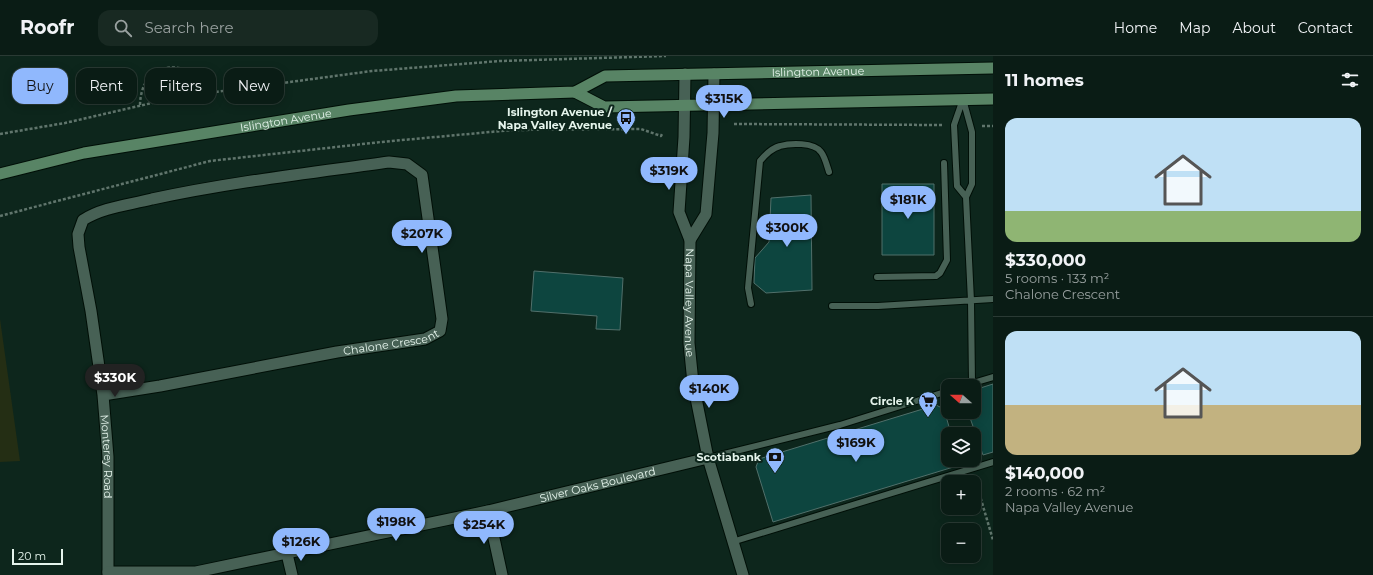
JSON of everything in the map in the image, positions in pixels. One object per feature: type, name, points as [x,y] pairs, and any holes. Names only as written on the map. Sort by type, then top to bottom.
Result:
[{"type":"main road","name":"Islington Avenue","points":[[0,174],[84,153],[349,110],[456,96],[576,92],[605,76],[993,68]]},
{"type":"main road","points":[[576,92],[604,107],[993,99]]},
{"type":"street","name":"Napa Valley Avenue","points":[[685,74],[679,212],[690,240],[689,343],[693,382],[708,458],[743,575]]},
{"type":"street","name":"Napa Valley Avenue","points":[[690,240],[706,214],[712,133],[714,74]]},
{"type":"street","name":"Chalone Crescent","points":[[83,220],[102,210],[248,181],[389,162],[407,164],[422,175],[442,319],[440,330],[425,339],[337,352],[160,386],[103,394]]},
{"type":"street","name":"Monterey Road","points":[[83,220],[78,234],[78,247],[91,311],[103,394],[108,457],[108,573]]},
{"type":"street","name":"Silver Oaks Boulevard","points":[[108,573],[196,572],[488,511],[708,458]]},
{"type":"street","points":[[488,511],[502,575]]},
{"type":"street","points":[[287,554],[292,575]]},
{"type":"lane","points":[[963,99],[954,125],[957,186],[966,197]]},
{"type":"lane","points":[[963,99],[972,132],[972,184],[966,197],[971,301],[972,379]]},
{"type":"lane","points":[[751,304],[748,288],[760,160],[767,153],[779,146],[793,144],[811,146],[821,151],[829,172]]},
{"type":"lane","points":[[877,277],[936,276],[940,273],[947,260],[944,163]]},
{"type":"lane","points":[[832,306],[878,306],[993,299]]},
{"type":"lane","points":[[981,380],[993,377]]},
{"type":"lane","points":[[708,458],[840,425],[941,393]]},
{"type":"lane","points":[[732,542],[993,462]]},
{"type":"path","points":[[216,91],[424,66],[500,61],[666,56]]},
{"type":"path","points":[[140,105],[140,93],[148,77],[157,70],[174,64]]},
{"type":"path","points":[[0,134],[65,123],[145,104]]},
{"type":"path","points":[[734,124],[932,125]]},
{"type":"path","points":[[984,126],[993,126]]},
{"type":"path","points":[[0,216],[210,161],[381,142],[512,130],[641,129],[661,136],[662,134]]},
{"type":"path","points":[[972,469],[993,540]]},
{"type":"green space","points":[[0,319],[20,461],[0,462]]},
{"type":"building","points":[[882,184],[934,184],[934,255],[882,255]]},
{"type":"building","points":[[811,195],[812,290],[766,293],[754,283],[755,258],[769,242],[771,198]]},
{"type":"building","points":[[534,271],[623,278],[620,330],[596,329],[597,316],[531,311]]},
{"type":"building","points":[[993,384],[993,452],[983,455],[981,449],[981,427],[973,427],[970,419],[981,419],[981,388]]},
{"type":"building","points":[[936,405],[941,408],[941,419],[947,419],[949,427],[941,427],[941,467],[953,467],[773,522],[756,467],[759,459]]},
{"type":"place","name":"Islington Avenue / Napa Valley Avenue","points":[[626,135]]},
{"type":"place","name":"Circle K","points":[[928,418]]},
{"type":"place","name":"Scotiabank","points":[[775,474]]}]
